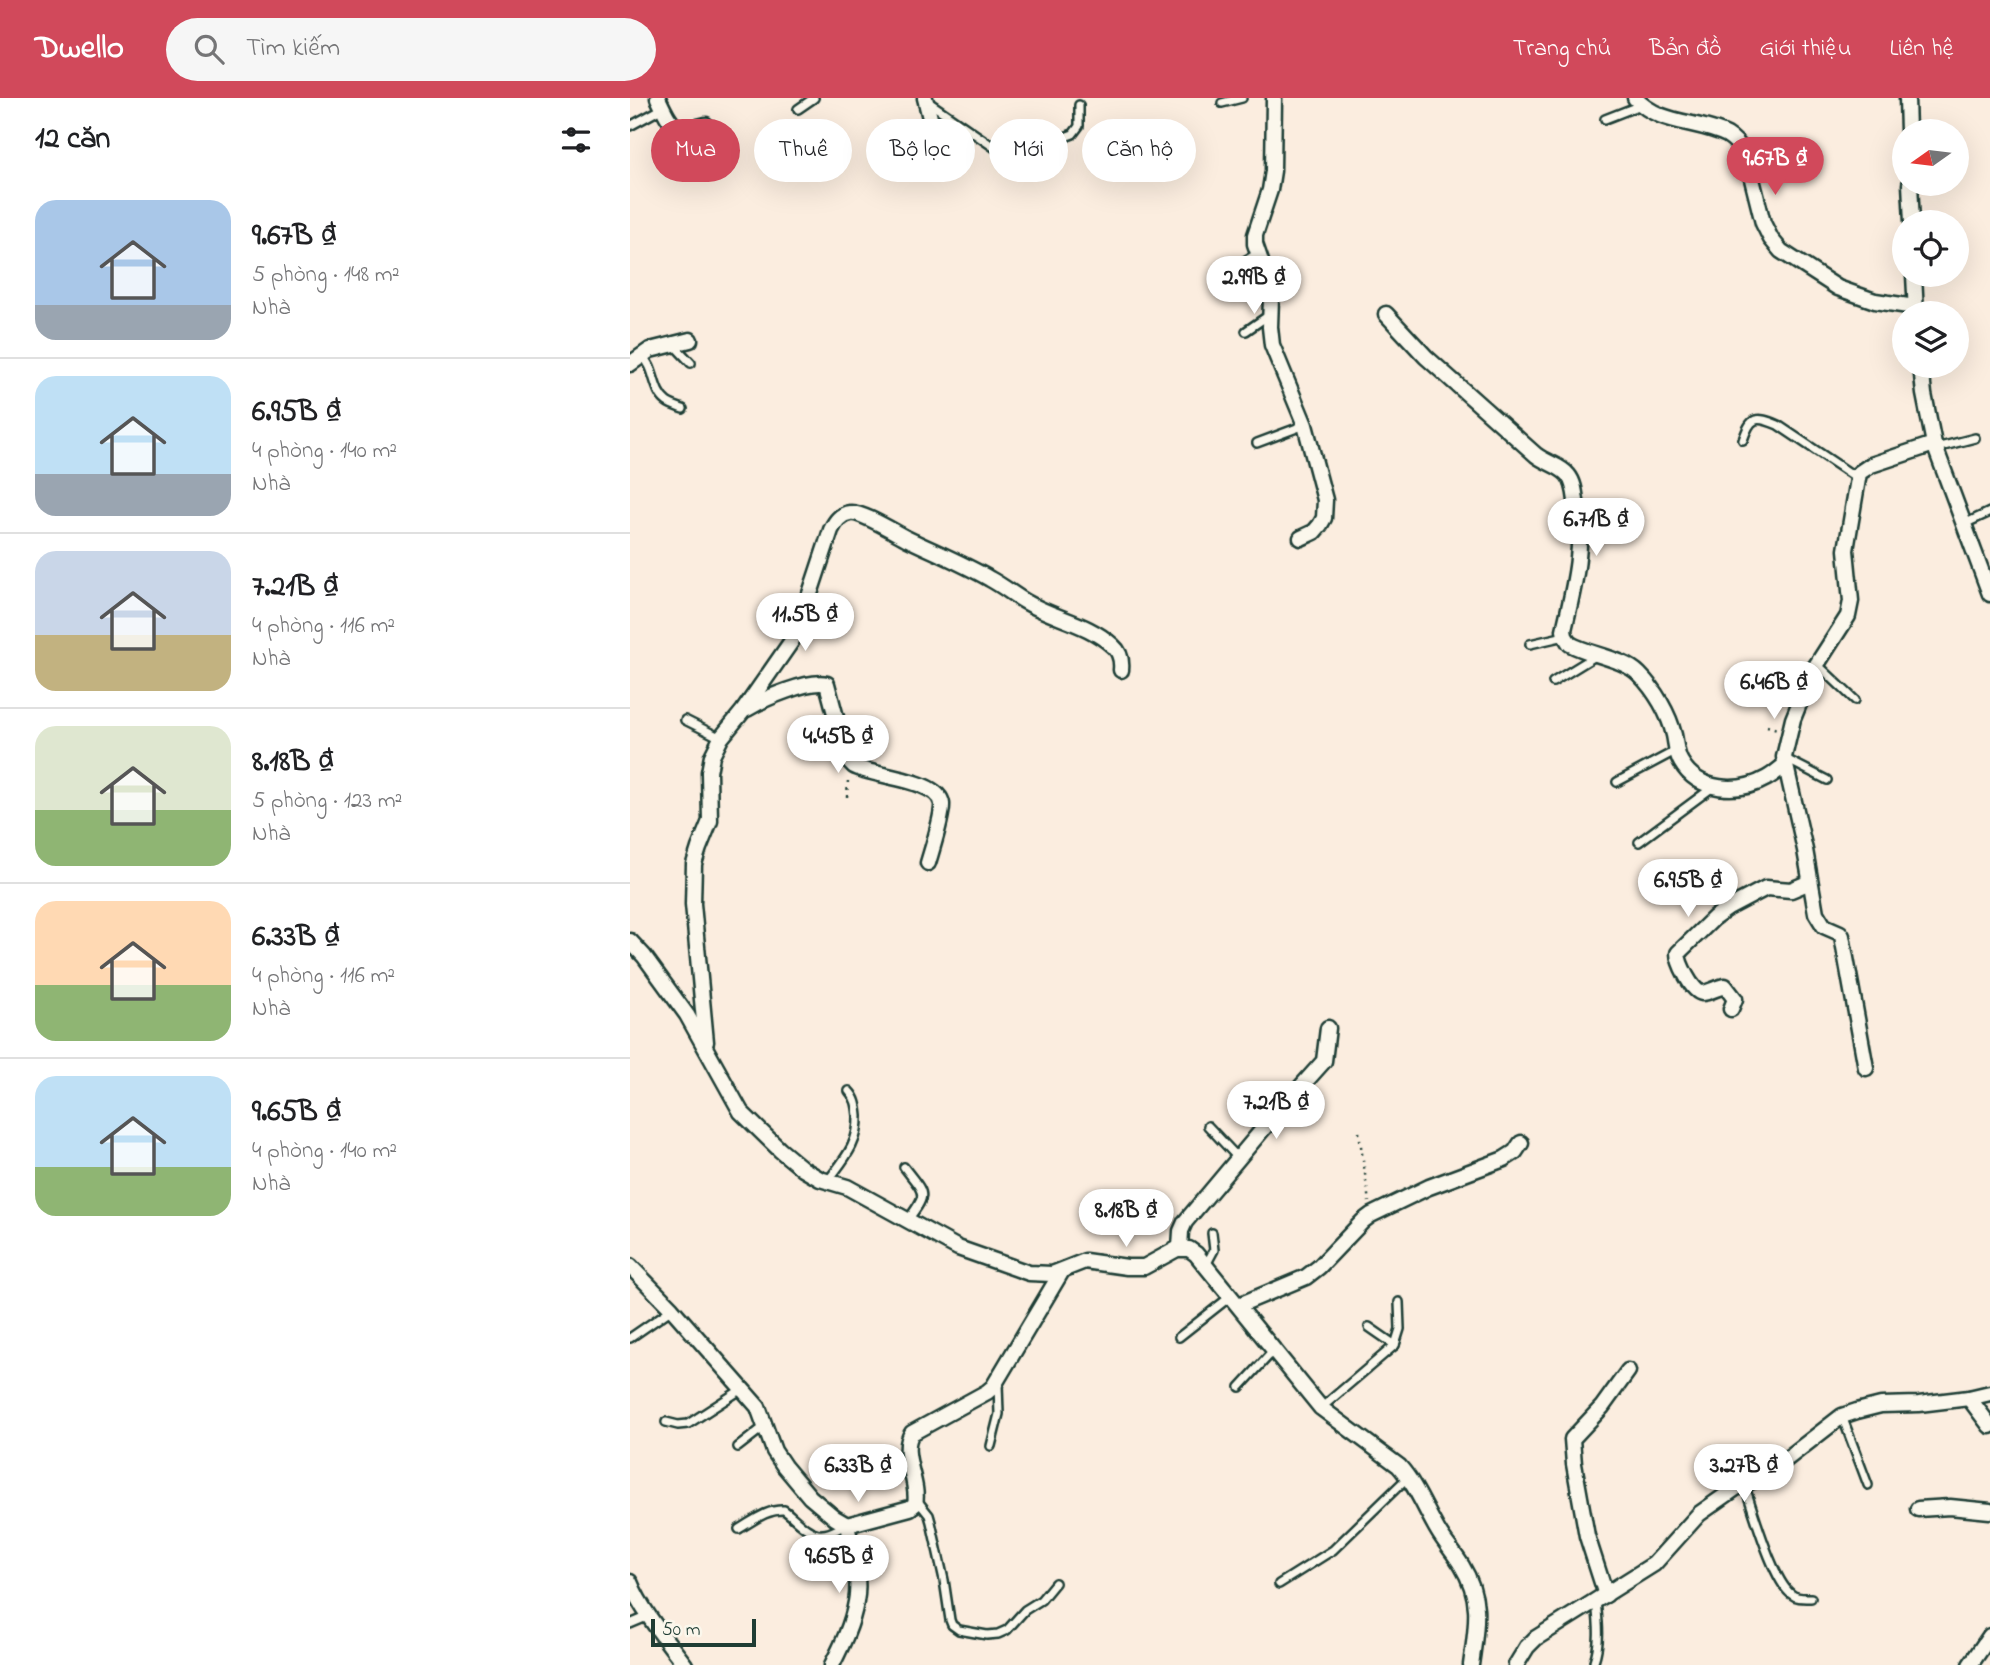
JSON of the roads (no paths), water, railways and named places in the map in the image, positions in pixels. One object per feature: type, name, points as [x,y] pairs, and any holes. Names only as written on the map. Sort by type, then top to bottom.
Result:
[{"type":"street","points":[[1274,98],[1273,171],[1270,190],[1255,235],[1255,244],[1269,286],[1272,345],[1305,425],[1325,500],[1320,525],[1301,538]]},
{"type":"street","points":[[1907,98],[1908,119]]},
{"type":"street","points":[[926,99],[931,119]]},
{"type":"street","points":[[1638,102],[1657,114],[1725,134],[1734,140],[1746,155],[1766,231],[1781,251],[1838,288],[1892,305]]},
{"type":"street","points":[[660,103],[670,119]]},
{"type":"street","points":[[1386,314],[1426,356],[1536,455],[1568,474],[1576,497],[1581,541],[1564,636],[1570,644],[1627,666],[1638,673],[1664,709],[1681,761],[1692,776],[1703,784],[1726,788],[1757,782],[1767,778],[1784,761]]},
{"type":"street","points":[[636,360],[650,351],[690,340]]},
{"type":"street","points":[[1922,378],[1935,446],[1990,594]]},
{"type":"street","points":[[1866,1068],[1842,936],[1824,926],[1814,906],[1805,850],[1784,761],[1793,719],[1816,663],[1850,609],[1852,601],[1846,550],[1857,478],[1861,470],[1871,465],[1935,446]]},
{"type":"street","points":[[707,1050],[693,904],[694,864],[710,821],[709,772],[712,756],[721,738],[791,642],[800,624],[834,523],[842,515],[853,512],[988,578],[1027,603],[1090,629],[1114,646],[1122,662],[1121,670]]},
{"type":"street","points":[[743,711],[779,693],[814,684],[827,684],[847,758],[854,766],[905,780],[934,792],[940,798],[942,808],[928,863]]},
{"type":"street","points":[[1731,1009],[1735,999],[1725,986],[1702,993],[1695,990],[1679,961],[1678,953],[1714,918],[1766,888],[1791,890],[1810,883]]},
{"type":"street","points":[[630,941],[687,1016],[741,1112],[780,1150],[820,1179],[847,1187],[958,1248],[1029,1273],[1052,1274],[1085,1261],[1144,1267],[1180,1248],[1189,1249],[1196,1254],[1321,1408],[1399,1466],[1409,1477],[1438,1531],[1463,1568],[1475,1594],[1478,1619],[1471,1665]]},
{"type":"street","points":[[1180,1248],[1181,1231],[1185,1222],[1324,1061],[1328,1028]]},
{"type":"street","points":[[1235,1301],[1306,1276],[1319,1267],[1371,1215],[1429,1187],[1504,1159],[1515,1152],[1521,1143]]},
{"type":"street","points":[[630,1266],[672,1309],[758,1407],[774,1451],[783,1466],[810,1497],[847,1525],[910,1508],[915,1504],[908,1439],[918,1430],[987,1392],[997,1380],[1062,1271]]},
{"type":"street","points":[[1601,1598],[1574,1464],[1572,1439],[1602,1407],[1628,1371]]},
{"type":"street","points":[[1516,1665],[1536,1638],[1654,1564],[1699,1514],[1784,1461],[1842,1416],[1881,1405],[1919,1404],[1990,1393]]},
{"type":"street","points":[[1969,1398],[1990,1426]]},
{"type":"street","points":[[1918,1509],[1950,1507],[1990,1511]]},
{"type":"street","points":[[832,1665],[848,1632],[856,1603],[856,1571],[847,1525]]},
{"type":"street","points":[[630,1582],[633,1591],[685,1665]]},
{"type":"street","points":[[1970,1665],[1990,1636]]},
{"type":"lane","points":[[798,109],[814,98]]},
{"type":"lane","points":[[1222,103],[1242,98]]},
{"type":"lane","points":[[926,99],[1001,152],[1010,154],[1027,152],[1073,134],[1079,126],[1079,105]]},
{"type":"lane","points":[[1605,119],[1638,102]]},
{"type":"lane","points":[[630,126],[660,103]]},
{"type":"lane","points":[[1224,273],[1258,253]]},
{"type":"lane","points":[[1246,331],[1272,312]]},
{"type":"lane","points":[[673,344],[691,363]]},
{"type":"lane","points":[[636,360],[646,360],[659,395],[683,409]]},
{"type":"lane","points":[[1743,440],[1752,421],[1766,420],[1779,425],[1857,478]]},
{"type":"lane","points":[[1257,443],[1305,425]]},
{"type":"lane","points":[[1935,446],[1975,438]]},
{"type":"lane","points":[[1964,524],[1990,512]]},
{"type":"lane","points":[[1530,644],[1564,636]]},
{"type":"lane","points":[[1553,682],[1598,655]]},
{"type":"lane","points":[[1816,663],[1855,700]]},
{"type":"lane","points":[[685,720],[721,738]]},
{"type":"lane","points":[[1617,782],[1677,750]]},
{"type":"lane","points":[[1784,761],[1827,780]]},
{"type":"lane","points":[[1639,842],[1713,787]]},
{"type":"lane","points":[[828,1181],[852,1148],[858,1131],[856,1101],[849,1091]]},
{"type":"lane","points":[[1208,1126],[1239,1159]]},
{"type":"lane","points":[[904,1167],[923,1194],[923,1200],[907,1221]]},
{"type":"lane","points":[[1206,1265],[1214,1250],[1212,1233]]},
{"type":"lane","points":[[1179,1337],[1235,1301]]},
{"type":"lane","points":[[1321,1408],[1395,1345],[1400,1329],[1398,1302]]},
{"type":"lane","points":[[630,1338],[672,1309]]},
{"type":"lane","points":[[1369,1327],[1395,1345]]},
{"type":"lane","points":[[1240,1387],[1275,1349]]},
{"type":"lane","points":[[991,1446],[999,1414],[997,1380]]},
{"type":"lane","points":[[666,1422],[688,1424],[742,1389]]},
{"type":"lane","points":[[1842,1416],[1868,1485]]},
{"type":"lane","points":[[738,1447],[765,1426]]},
{"type":"lane","points":[[1279,1584],[1333,1550],[1409,1477]]},
{"type":"lane","points":[[1744,1484],[1768,1555],[1780,1580],[1793,1596],[1811,1598]]},
{"type":"lane","points":[[916,1499],[929,1515],[950,1620],[959,1630],[987,1635],[1007,1630],[1026,1610],[1041,1600],[1055,1583]]},
{"type":"lane","points":[[738,1529],[768,1512],[779,1509],[816,1534],[824,1535],[847,1525]]},
{"type":"lane","points":[[1594,1661],[1598,1648],[1601,1598]]},
{"type":"lane","points":[[630,1624],[650,1616]]}]
